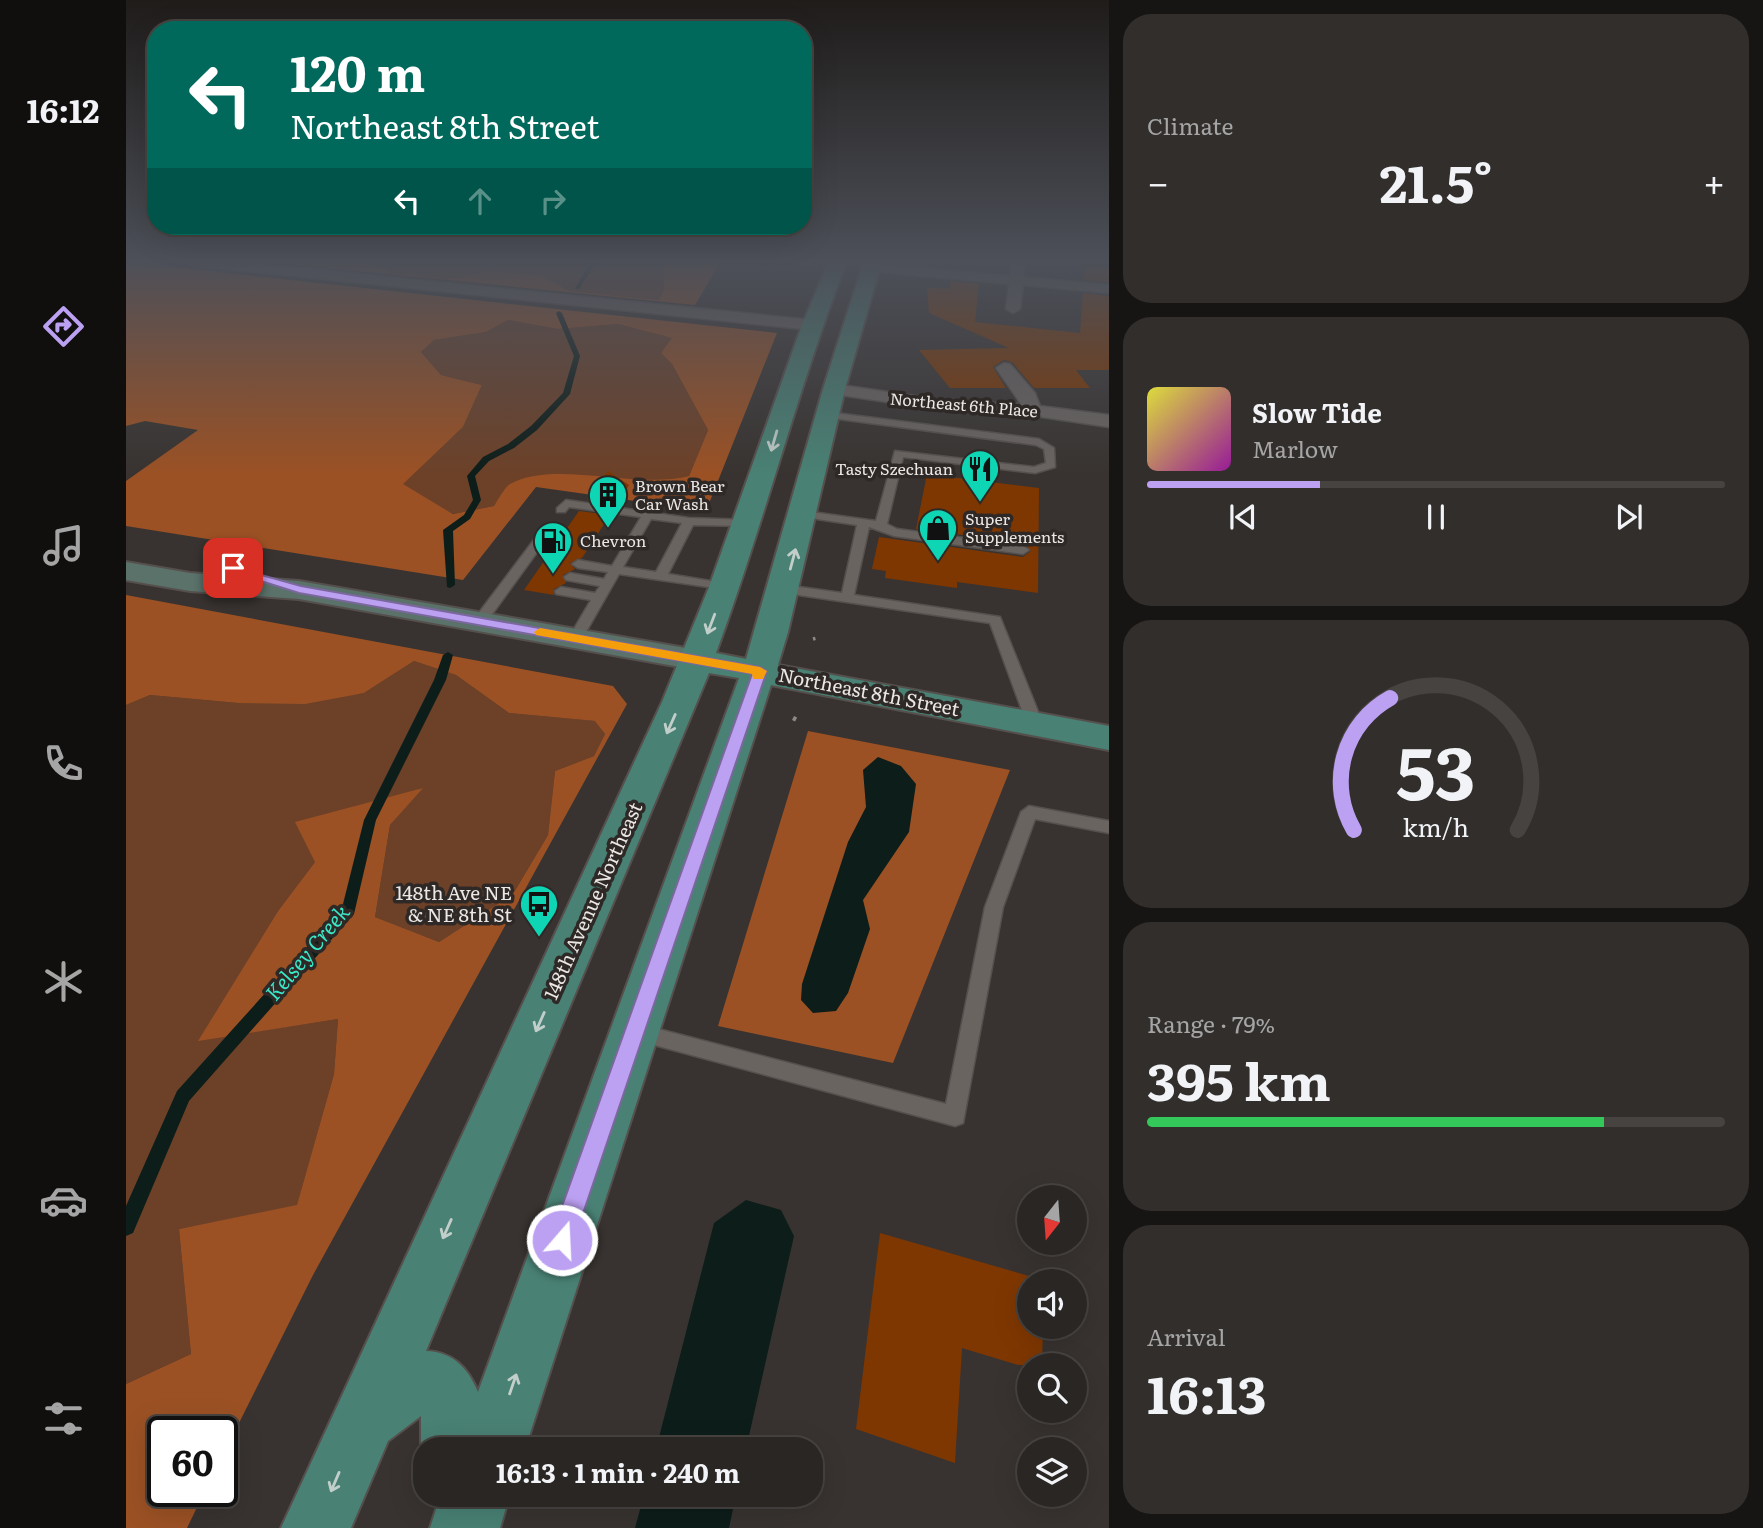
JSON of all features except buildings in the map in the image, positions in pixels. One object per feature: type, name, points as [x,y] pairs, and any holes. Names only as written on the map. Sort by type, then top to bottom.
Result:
[{"type":"main road","name":"148th Avenue Northeast","points":[[316,1528],[696,660],[748,523],[810,332]]},
{"type":"main road","points":[[495,1437],[760,671],[785,589],[827,415],[851,332]]},
{"type":"main road","points":[[796,375],[800,407],[827,415]]},
{"type":"main road","name":"Northeast 8th Street","points":[[126,546],[211,561],[299,590]]},
{"type":"main road","name":"Northeast 8th Street","points":[[126,570],[190,582],[299,590],[760,671],[1108,738]]},
{"type":"main road","points":[[361,1422],[410,1383],[436,1384],[449,1396],[458,1420],[457,1437]]},
{"type":"main road","points":[[440,1528],[444,1507]]},
{"type":"main road","points":[[465,1528],[472,1507]]},
{"type":"street","points":[[1004,368],[1029,397],[1032,410]]},
{"type":"street","name":"Northeast 6th Place","points":[[834,389],[948,406],[1032,410],[1102,419]]},
{"type":"lane","points":[[827,415],[1039,442],[1049,448],[1051,465],[1035,470],[899,453]]},
{"type":"lane","points":[[881,524],[903,426]]},
{"type":"lane","points":[[561,510],[566,503],[689,521],[748,523]]},
{"type":"lane","points":[[804,514],[881,524],[894,531],[1023,551]]},
{"type":"lane","points":[[575,639],[649,515]]},
{"type":"lane","points":[[660,577],[689,521]]},
{"type":"lane","points":[[848,598],[864,522]]},
{"type":"lane","points":[[480,621],[547,530]]},
{"type":"lane","points":[[528,556],[546,559]]},
{"type":"lane","points":[[578,564],[725,587]]},
{"type":"lane","points":[[518,569],[537,572]]},
{"type":"lane","points":[[570,577],[608,584]]},
{"type":"lane","points":[[508,583],[527,586]]},
{"type":"lane","points":[[785,589],[995,620],[1035,724]]},
{"type":"lane","points":[[561,591],[599,598]]},
{"type":"lane","points":[[634,1031],[689,1048],[955,1116],[994,907],[1029,812],[1108,827]]},
{"type":"shaded area","points":[[126,332],[484,332],[434,340],[421,352],[441,375],[482,385],[463,427],[403,484],[453,514],[494,506],[510,484],[528,477],[572,474],[644,480],[689,476],[708,430],[672,364],[661,353],[672,338],[650,332],[777,333],[706,511],[536,487],[463,580],[126,526],[126,481],[198,430],[145,421],[126,426]]},
{"type":"shaded area","points":[[484,332],[651,332],[673,338],[661,353],[672,364],[708,430],[689,476],[668,481],[509,485],[494,506],[453,514],[402,484],[463,427],[482,385],[441,375],[421,352],[434,340]]},
{"type":"shaded area","points":[[126,595],[613,686],[627,704],[313,1275],[238,1425],[238,1416],[147,1416],[147,1507],[197,1507],[187,1528],[126,1528],[126,1384],[191,1354],[179,1229],[297,1205],[334,1074],[338,1019],[198,1041],[278,911],[315,862],[295,822],[423,788],[390,825],[375,917],[439,942],[513,894],[548,835],[555,771],[594,756],[605,734],[595,721],[509,713],[456,675],[414,661],[364,693],[305,704],[238,703],[150,695],[126,705]]},
{"type":"shaded area","points":[[414,661],[456,675],[509,713],[596,721],[605,734],[594,756],[555,771],[548,835],[513,894],[439,942],[375,917],[390,825],[421,788],[315,862],[278,911],[199,1040],[338,1019],[334,1074],[297,1206],[179,1229],[191,1354],[126,1384],[126,705],[150,695],[238,703],[364,693]]},
{"type":"shaded area","points":[[808,731],[1010,770],[893,1063],[718,1026]]},
{"type":"water","points":[[878,757],[901,766],[916,784],[909,832],[863,900],[870,929],[848,993],[836,1011],[813,1013],[801,1000],[802,984],[848,842],[866,807],[863,770]]},
{"type":"water","points":[[746,1200],[781,1210],[794,1236],[749,1437],[659,1437],[714,1223]]},
{"type":"water","points":[[641,1507],[733,1507],[729,1528],[635,1528]]},
{"type":"waterway","name":"Kelsey Creek","points":[[450,585],[448,530],[467,517],[477,500],[471,476],[486,459],[511,446],[534,428],[566,394],[577,356],[567,332]]},
{"type":"waterway","name":"Kelsey Creek","points":[[126,1227],[183,1096],[349,910],[370,820],[440,680],[448,655]]},
{"type":"slow traffic","points":[[540,632],[760,671],[758,676]]},
{"type":"place","name":"Tasty Szechuan","points":[[980,503]]},
{"type":"place","name":"Brown Bear Car Wash","points":[[608,529]]},
{"type":"place","name":"Super Supplements","points":[[938,562]]},
{"type":"place","name":"Chevron","points":[[553,575]]},
{"type":"place","name":"148th Ave NE & NE 8th St","points":[[539,938]]},
{"type":"route","points":[[233,568],[299,590],[760,671],[562,1240]]}]
